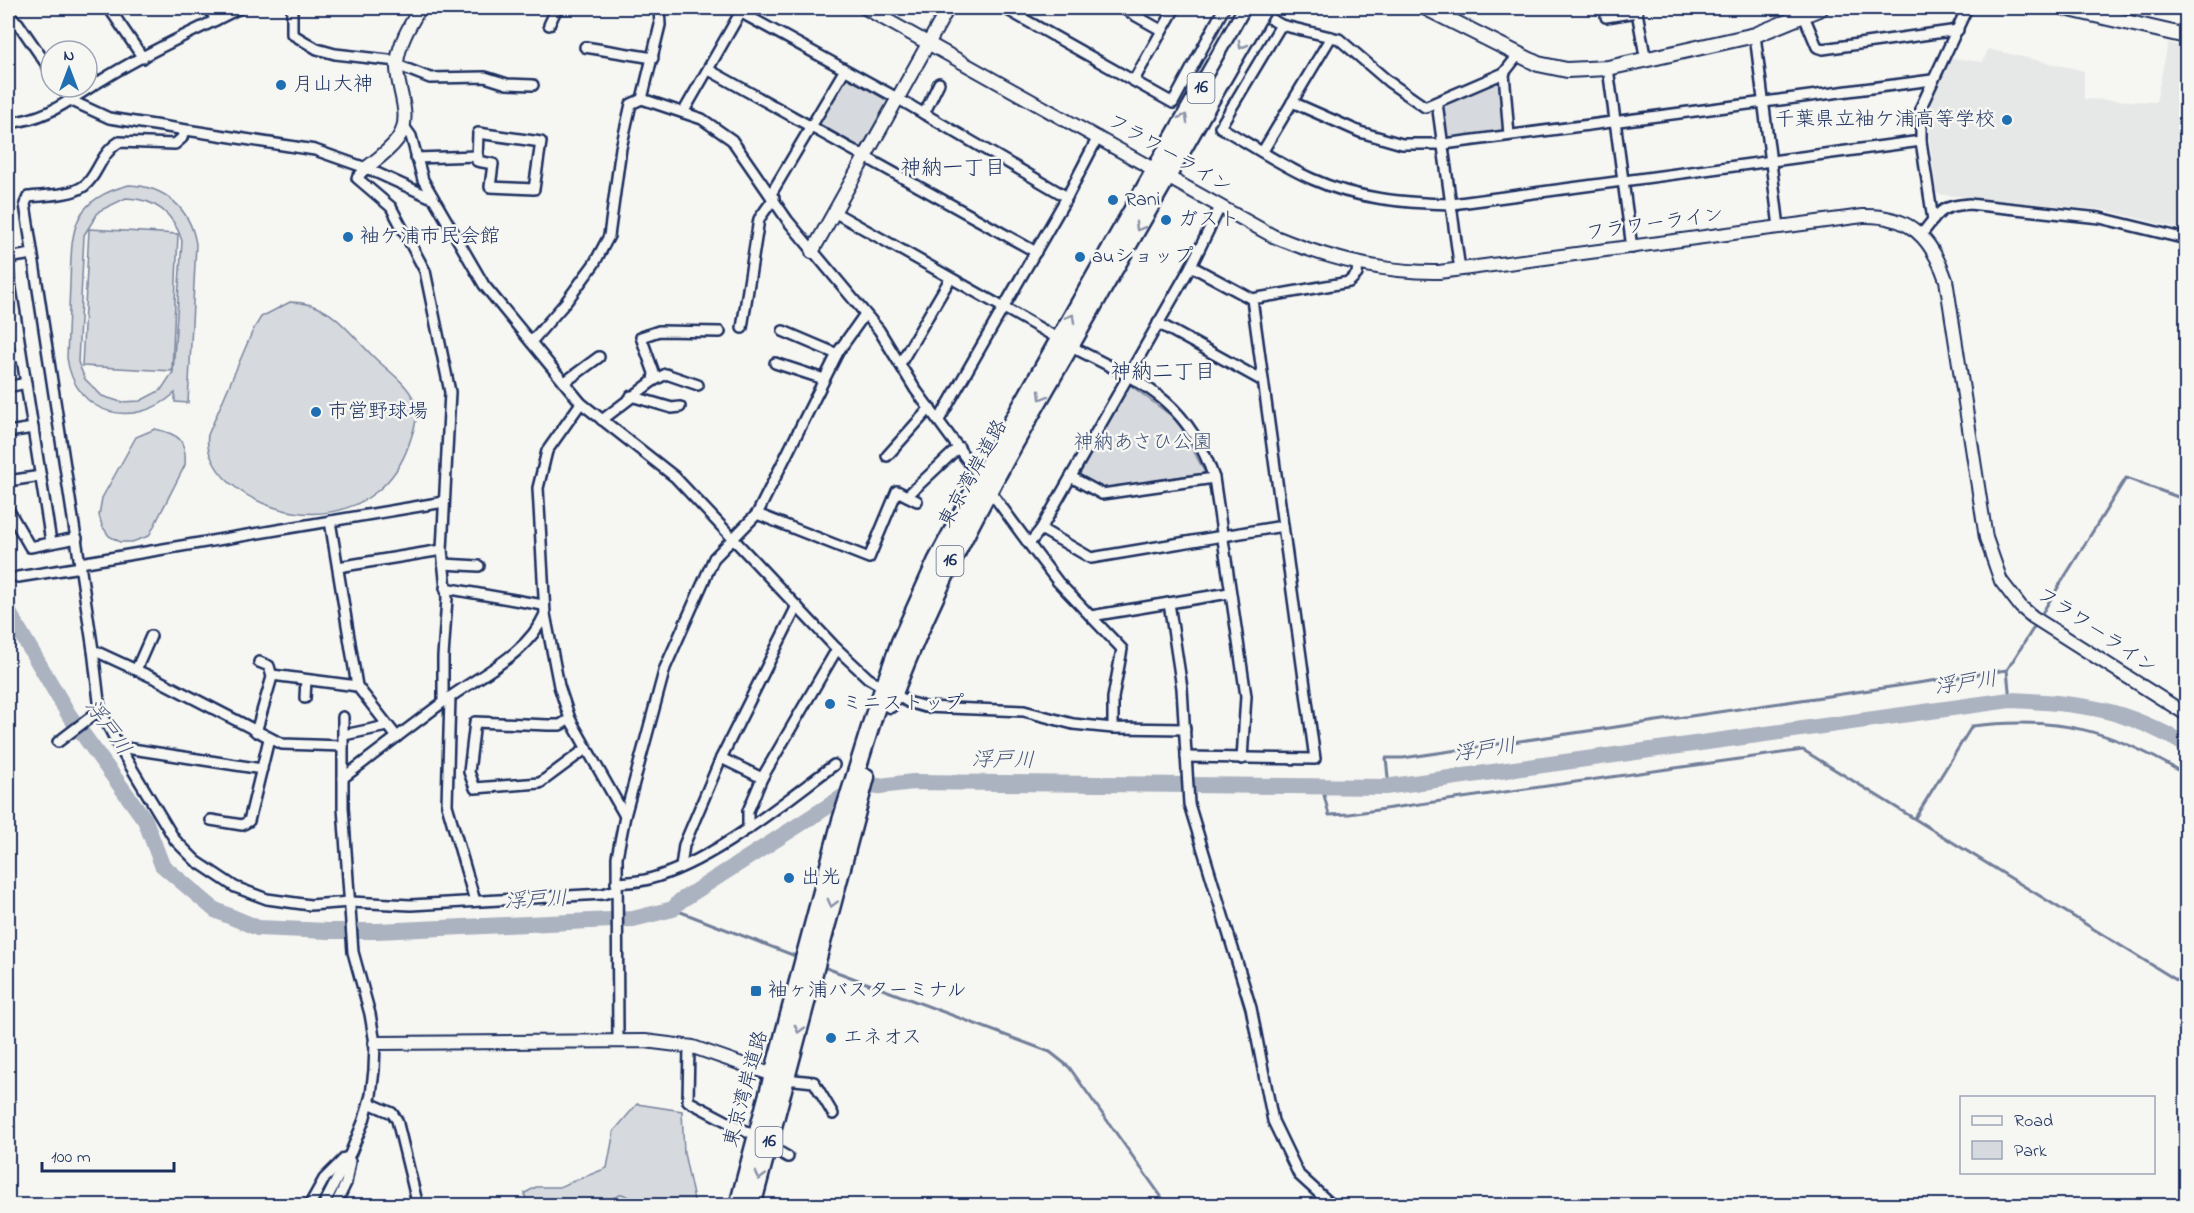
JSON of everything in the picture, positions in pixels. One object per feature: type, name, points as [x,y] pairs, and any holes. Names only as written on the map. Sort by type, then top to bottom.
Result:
[{"type":"highway","name":"東京湾岸道路","points":[[738,1206],[779,1077],[871,759],[888,691],[949,564],[985,482],[1162,172],[1249,8]]},
{"type":"highway","name":"東京湾岸道路","points":[[1162,172],[1263,8]]},
{"type":"highway","name":"東京湾岸道路","points":[[752,1206],[779,1077]]},
{"type":"main road","points":[[1426,8],[1538,64],[1567,70],[1608,68],[1646,61],[1755,35],[1821,8]]},
{"type":"main road","points":[[2065,8],[2187,36]]},
{"type":"street","points":[[109,8],[142,58]]},
{"type":"street","points":[[209,8],[216,20]]},
{"type":"street","points":[[8,123],[32,120],[72,101],[102,80],[240,8]]},
{"type":"street","points":[[292,8],[292,34],[317,49],[335,54],[397,63],[430,78],[485,77],[507,84],[533,85]]},
{"type":"street","points":[[420,8],[406,32],[397,63],[405,110],[398,140],[357,178],[391,207],[425,271],[450,392],[442,550],[445,588],[447,805],[475,901]]},
{"type":"street","points":[[549,26],[557,8]]},
{"type":"street","points":[[642,99],[660,26],[659,8]]},
{"type":"street","name":"フラワーライン","points":[[868,8],[1162,172],[1220,207],[1299,247],[1358,264],[1418,272],[1460,270],[1876,216],[1904,223],[1921,235],[1936,255],[1946,280],[1986,538],[2001,581],[2021,607],[2033,617],[2187,714]]},
{"type":"street","points":[[812,252],[948,8]]},
{"type":"street","points":[[1004,8],[1173,103],[1224,8]]},
{"type":"street","points":[[1122,8],[1161,30]]},
{"type":"street","points":[[1134,80],[1174,8]]},
{"type":"street","points":[[1249,8],[1281,25],[1331,37],[1347,44],[1389,82],[1425,106],[1437,103],[1504,73],[1519,54]]},
{"type":"street","points":[[1934,220],[1921,141],[1921,107],[1967,8]]},
{"type":"street","points":[[684,111],[741,10],[1067,197]]},
{"type":"street","points":[[1606,17],[1637,12],[1646,61]]},
{"type":"street","points":[[8,16],[18,23],[39,54]]},
{"type":"street","points":[[1804,16],[1817,47],[1823,48],[1958,30]]},
{"type":"street","points":[[1281,25],[1220,127],[1312,179],[1348,192],[1407,203],[1452,204],[1921,141]]},
{"type":"street","points":[[1755,35],[1779,227]]},
{"type":"street","points":[[1263,151],[1331,37]]},
{"type":"street","points":[[585,47],[653,58]]},
{"type":"street","points":[[1608,68],[1632,248]]},
{"type":"street","points":[[709,70],[866,155],[1036,252]]},
{"type":"street","points":[[742,328],[759,219],[810,125],[844,70]]},
{"type":"street","points":[[1504,73],[1509,135]]},
{"type":"street","points":[[1292,102],[1360,132],[1402,144],[1444,144],[1932,80]]},
{"type":"street","points":[[924,114],[939,83]]},
{"type":"street","points":[[531,342],[566,302],[601,252],[611,224],[628,110],[631,104],[642,99],[684,111],[710,122],[732,140],[812,252],[889,344],[930,408],[1058,582],[1122,649],[1113,698],[1113,728]]},
{"type":"street","points":[[72,101],[109,118],[315,150],[366,168],[432,198]]},
{"type":"street","points":[[1437,103],[1460,270]]},
{"type":"street","points":[[403,125],[411,136],[416,158],[432,198],[484,285],[581,404],[675,477],[735,537],[837,649],[888,691],[925,707],[1024,711],[1073,724],[1113,728],[1185,729]]},
{"type":"street","points":[[184,130],[182,138],[175,144],[119,142],[101,158],[86,185],[75,191],[28,197],[25,204],[93,650],[100,710],[119,747],[176,840],[212,873],[235,887],[267,899],[310,904],[350,902],[411,905],[603,894],[616,886],[648,880],[681,867],[748,829],[834,765]]},
{"type":"street","points":[[478,133],[541,142],[534,189],[490,188],[493,164],[477,161],[478,156],[478,133]]},
{"type":"street","points":[[939,420],[1067,197],[1098,137]]},
{"type":"street","points":[[416,158],[478,156]]},
{"type":"street","points":[[1921,235],[1948,206],[1969,204],[2100,218],[2187,239]]},
{"type":"street","points":[[1029,544],[1041,529],[1191,266],[1220,207]]},
{"type":"street","points":[[834,212],[950,279],[1128,376],[1155,392],[1183,417],[1204,449],[1214,478],[1229,593],[1246,696],[1242,759]]},
{"type":"street","points":[[8,258],[33,254]]},
{"type":"street","points":[[1191,266],[1252,299],[1349,282],[1357,274],[1358,264]]},
{"type":"street","points":[[8,270],[11,308],[26,384],[51,542]]},
{"type":"street","points":[[900,364],[950,279]]},
{"type":"street","points":[[1186,760],[1316,759],[1252,299]]},
{"type":"street","points":[[618,1041],[617,857],[625,816],[665,668],[714,558],[757,514],[837,354],[865,314]]},
{"type":"street","points":[[1158,323],[1263,381]]},
{"type":"street","points":[[653,381],[654,373],[640,337],[659,331],[720,332]]},
{"type":"street","points":[[783,331],[837,354]]},
{"type":"street","points":[[8,358],[21,356]]},
{"type":"street","points":[[565,382],[599,357]]},
{"type":"street","points":[[775,363],[824,379]]},
{"type":"street","points":[[602,420],[631,396],[666,374],[698,385]]},
{"type":"street","points":[[8,387],[26,384]]},
{"type":"street","points":[[631,396],[672,408],[680,407]]},
{"type":"street","points":[[581,404],[547,452],[538,488],[544,609],[557,676],[570,719],[625,816]]},
{"type":"street","points":[[887,456],[930,408]]},
{"type":"street","points":[[8,432],[33,428]]},
{"type":"street","points":[[907,496],[959,447]]},
{"type":"street","points":[[8,481],[41,476]]},
{"type":"street","points":[[1071,477],[1102,494],[1214,478]]},
{"type":"street","points":[[757,514],[869,558],[897,491],[917,501]]},
{"type":"street","points":[[18,577],[444,502]]},
{"type":"street","points":[[8,509],[30,546],[76,538]]},
{"type":"street","points":[[330,521],[357,686],[397,737]]},
{"type":"street","points":[[1041,529],[1090,558],[1283,526]]},
{"type":"street","points":[[338,567],[442,550]]},
{"type":"street","points":[[443,564],[479,567]]},
{"type":"street","points":[[445,588],[544,609]]},
{"type":"street","points":[[1091,616],[1229,593]]},
{"type":"street","points":[[1169,603],[1182,688],[1189,804],[1251,1008],[1273,1121],[1299,1175],[1333,1206]]},
{"type":"street","points":[[681,867],[684,845],[721,758],[797,606]]},
{"type":"street","points":[[343,778],[447,699],[519,650],[539,628],[544,609]]},
{"type":"street","points":[[136,670],[151,636]]},
{"type":"street","points":[[748,829],[748,811],[762,777],[837,649]]},
{"type":"street","points":[[93,650],[269,739],[291,746],[343,746]]},
{"type":"street","points":[[256,732],[272,675],[269,666],[259,662]]},
{"type":"street","points":[[272,675],[357,686]]},
{"type":"street","points":[[305,698],[306,680]]},
{"type":"street","points":[[58,742],[100,710]]},
{"type":"street","points":[[323,1206],[351,1152],[369,1103],[374,1070],[375,1044],[370,1014],[353,952],[343,778],[344,717]]},
{"type":"street","points":[[570,719],[560,725],[475,722],[469,772],[475,788],[540,783],[587,748]]},
{"type":"street","points":[[344,735],[387,726]]},
{"type":"street","points":[[211,819],[242,825],[249,821],[269,739]]},
{"type":"street","points":[[119,747],[262,769]]},
{"type":"street","points":[[721,758],[762,777]]},
{"type":"street","points":[[375,1044],[645,1041],[689,1046],[779,1077],[814,1082],[833,1114]]},
{"type":"street","points":[[689,1046],[688,1101],[747,1132]]},
{"type":"street","points":[[369,1103],[392,1113],[397,1120],[418,1206]]},
{"type":"street","points":[[774,1149],[788,1157]]},
{"type":"street","points":[[309,1206],[324,1179],[351,1152]]},
{"type":"street","points":[[335,1206],[346,1183],[351,1152]]},
{"type":"shaded area","points":[[2168,43],[2186,47],[2186,230],[2104,210],[1937,194],[1929,137],[1932,97],[1950,58],[1983,62],[1988,49],[2084,71],[2084,99],[2156,102]]},
{"type":"green space","points":[[845,76],[888,101],[861,148],[818,123]]},
{"type":"green space","points":[[1500,78],[1505,132],[1447,140],[1441,106]]},
{"type":"green space","points":[[129,185],[154,190],[174,201],[182,210],[193,231],[196,244],[188,403],[175,402],[175,393],[159,404],[142,411],[125,413],[109,411],[94,404],[81,393],[72,378],[67,358],[74,234],[84,209],[109,191]],"holes":[[[126,198],[146,201],[162,210],[174,223],[182,241],[173,372],[161,390],[140,401],[121,402],[102,396],[85,379],[78,362],[84,235],[99,211]]]},
{"type":"green space","points":[[89,229],[178,234],[172,371],[82,366]]},
{"type":"green space","name":"市営野球場","points":[[290,302],[318,307],[339,321],[403,383],[416,405],[416,422],[413,433],[396,471],[378,491],[356,504],[331,512],[305,513],[279,509],[253,499],[225,478],[213,461],[208,448],[208,435],[253,330],[261,317]]},
{"type":"green space","name":"神納あさひ公園","points":[[1130,385],[1178,421],[1205,473],[1103,488],[1079,475]]},
{"type":"green space","points":[[155,429],[170,433],[179,439],[184,449],[185,465],[149,536],[132,542],[120,542],[109,536],[102,526],[99,515],[102,498],[136,437]]},
{"type":"green space","points":[[637,1104],[682,1111],[684,1153],[695,1205],[649,1203],[622,1194],[597,1205],[526,1205],[525,1193],[536,1187],[559,1187],[607,1168],[614,1131]]},
{"type":"waterway","points":[[2039,618],[2126,478],[2186,500]]},
{"type":"waterway","name":"浮戸川","points":[[8,611],[69,715],[145,820],[162,865],[215,910],[258,928],[377,931],[633,919],[673,909],[680,901],[855,789],[913,782],[1385,787],[2010,700],[2059,703],[2122,715],[2186,745]]},
{"type":"waterway","points":[[2010,700],[2007,670],[2036,624]]},
{"type":"waterway","points":[[1389,787],[1386,758],[1403,758],[2007,670]]},
{"type":"waterway","points":[[1915,818],[1972,726],[2032,723],[2084,730],[2134,747],[2186,775]]},
{"type":"waterway","points":[[1322,787],[1329,815],[1349,814],[1803,750],[2186,986]]},
{"type":"waterway","points":[[673,909],[798,957]]},
{"type":"waterway","points":[[821,966],[1050,1052],[1069,1067],[1168,1206]]},
{"type":"place","name":"月山大神","points":[[281,85]]},
{"type":"place","name":"千葉県立袖ケ浦高等学校","points":[[2007,120]]},
{"type":"place","name":"Rani","points":[[1113,200]]},
{"type":"place","name":"ガスト","points":[[1166,220]]},
{"type":"place","name":"袖ケ浦市民会館","points":[[348,237]]},
{"type":"place","name":"auショップ","points":[[1080,257]]},
{"type":"place","name":"市営野球場","points":[[316,412]]},
{"type":"place","name":"ミニストップ","points":[[830,704]]},
{"type":"place","name":"出光","points":[[789,878]]},
{"type":"place","name":"袖ヶ浦バスターミナル","points":[[756,991]]},
{"type":"place","name":"エネオス","points":[[831,1038]]},
{"type":"district","name":"神納一丁目","points":[[953,169]]},
{"type":"district","name":"神納二丁目","points":[[1163,373]]}]
